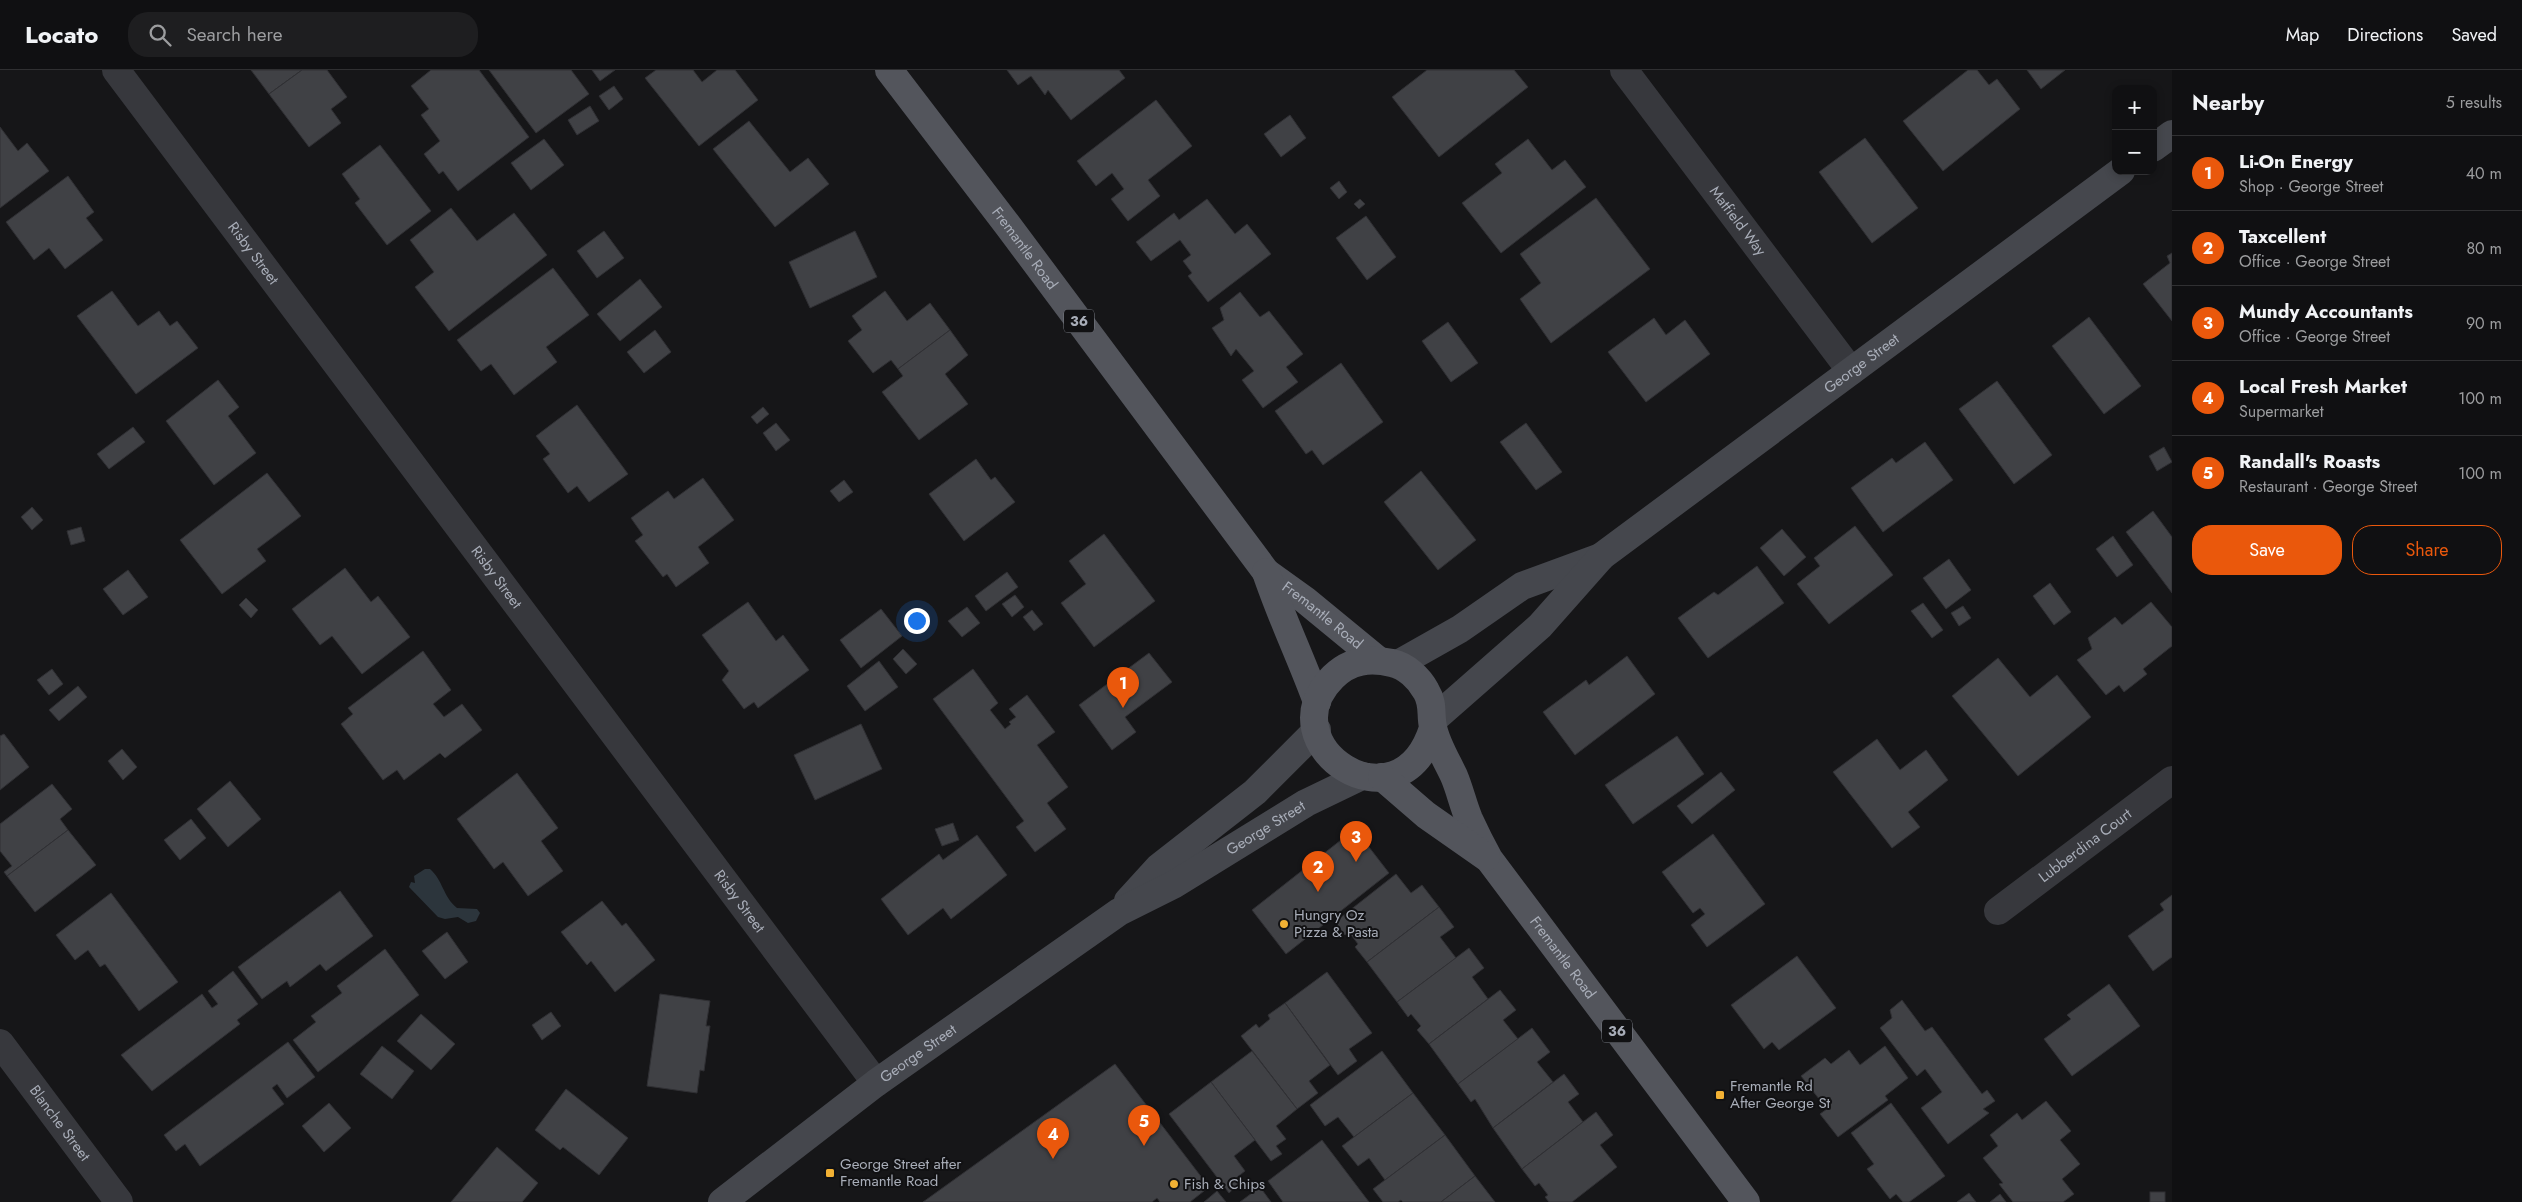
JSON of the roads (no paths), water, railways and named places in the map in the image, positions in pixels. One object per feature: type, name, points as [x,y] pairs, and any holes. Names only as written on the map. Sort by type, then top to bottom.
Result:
[{"type":"main road","name":"Fremantle Road","points":[[889,70],[1010,227],[1266,572],[1388,662]]},
{"type":"main road","points":[[2157,145],[2172,134]]},
{"type":"main road","name":"George Street","points":[[1433,724],[1540,626],[1602,556],[2116,175]]},
{"type":"main road","name":"George Street","points":[[1388,662],[1460,629],[1522,586],[1602,556]]},
{"type":"main road","name":"Fremantle Road","points":[[1266,572],[1282,620],[1296,645],[1318,702]]},
{"type":"main road","points":[[1358,661],[1388,662],[1415,675],[1426,691],[1433,709],[1433,724],[1427,746],[1415,761],[1400,772],[1372,777],[1345,770],[1330,758],[1319,741],[1315,722],[1318,702],[1326,684],[1340,670],[1358,661]]},
{"type":"main road","name":"Fremantle Road","points":[[1433,724],[1461,792],[1468,817],[1489,859],[1746,1202]]},
{"type":"main road","name":"George Street","points":[[1119,912],[1159,867],[1255,792],[1317,730]]},
{"type":"main road","name":"George Street","points":[[722,1202],[876,1083],[1119,912],[1173,885],[1306,803],[1372,777]]},
{"type":"main road","name":"Fremantle Road","points":[[1372,777],[1489,859]]},
{"type":"street","name":"Risby Street","points":[[116,70],[876,1083]]},
{"type":"street","name":"Matfield Way","points":[[1624,70],[1851,371]]},
{"type":"street","name":"Lubberdina Court","points":[[1998,911],[2172,780]]},
{"type":"street","name":"Blanche Street","points":[[0,1044],[119,1202]]},
{"type":"place","name":"Li-On Energy","points":[[1123,708]]},
{"type":"place","name":"Mundy Accountants","points":[[1356,862]]},
{"type":"place","name":"Taxcellent","points":[[1318,892]]},
{"type":"place","name":"Hungry Oz Pizza & Pasta","points":[[1284,924]]},
{"type":"place","name":"Fremantle Rd After George St","points":[[1720,1095]]},
{"type":"place","name":"Randall's Roasts","points":[[1144,1146]]},
{"type":"place","name":"Local Fresh Market","points":[[1053,1159]]},
{"type":"place","name":"George Street after Fremantle Road","points":[[830,1173]]},
{"type":"place","name":"Fish & Chips","points":[[1174,1184]]}]
